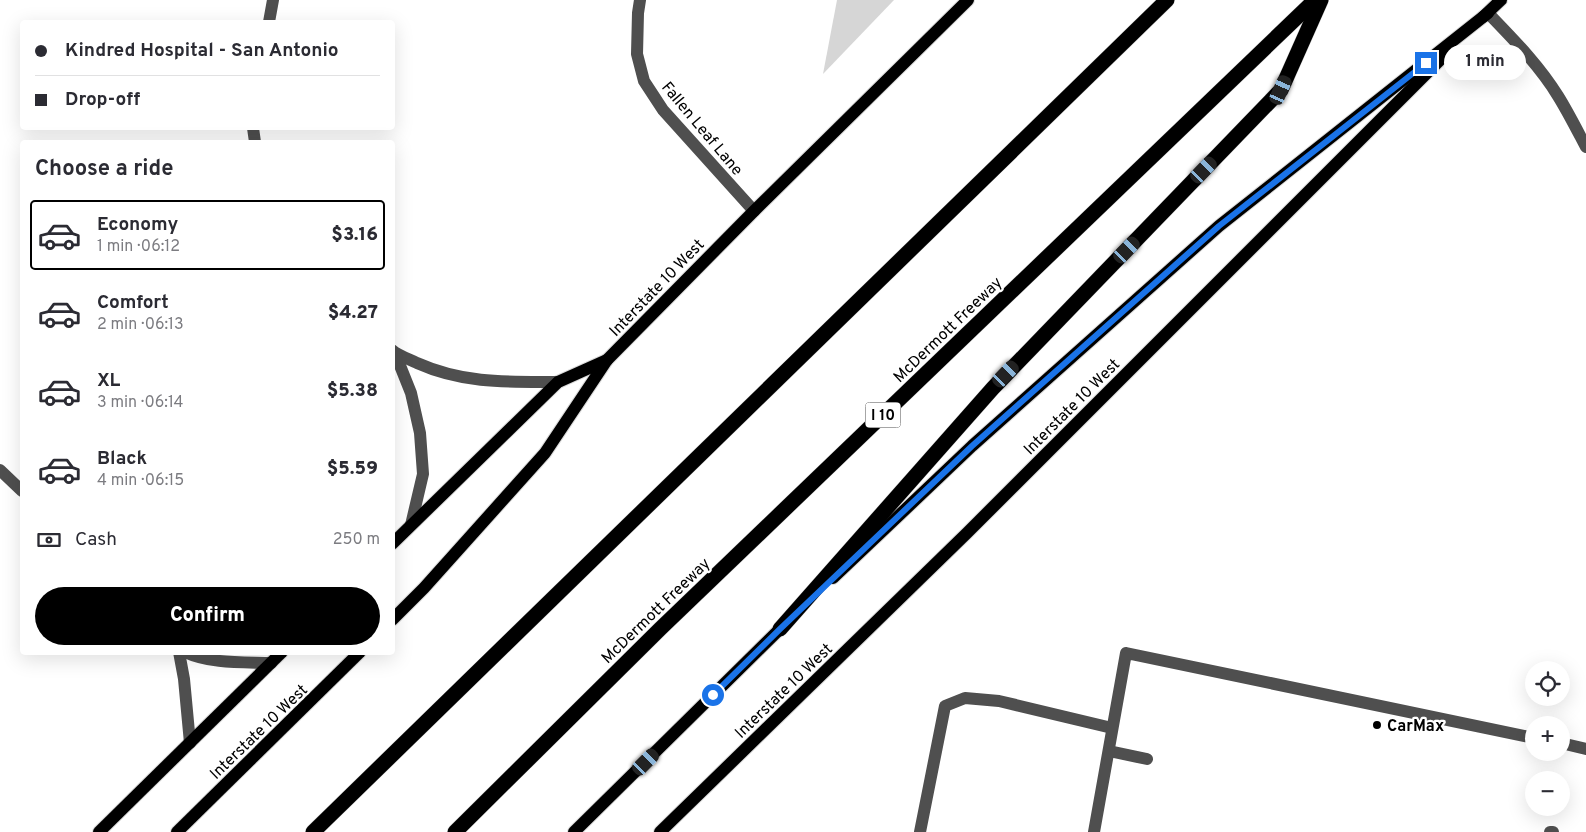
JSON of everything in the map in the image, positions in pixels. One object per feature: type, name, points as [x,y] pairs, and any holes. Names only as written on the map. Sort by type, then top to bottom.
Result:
[{"type":"highway","points":[[313,832],[1168,0]]},
{"type":"highway","name":"McDermott Freeway","points":[[455,832],[660,629],[1315,0]]},
{"type":"highway","points":[[780,629],[993,388],[1281,90],[1321,0]]},
{"type":"main road","name":"Interstate 10 West","points":[[395,617],[424,588],[545,453],[607,360],[754,211],[968,0]]},
{"type":"main road","name":"Interstate 10 West","points":[[660,832],[967,533],[1501,0]]},
{"type":"main road","points":[[574,832],[780,629],[972,446],[1219,226],[1488,13]]},
{"type":"main road","points":[[395,541],[558,382],[607,360]]},
{"type":"main road","points":[[99,832],[279,655]]},
{"type":"main road","name":"Interstate 10 West","points":[[178,832],[357,655]]},
{"type":"street","points":[[269,20],[274,0]]},
{"type":"street","name":"Fallen Leaf Lane","points":[[640,0],[637,54],[644,81],[663,110],[754,211]]},
{"type":"street","points":[[1488,13],[1519,45],[1558,95],[1586,147]]},
{"type":"street","points":[[395,351],[435,370],[466,379],[502,382],[558,382]]},
{"type":"street","points":[[395,353],[411,393],[420,433],[423,474],[411,525]]},
{"type":"street","points":[[0,470],[20,489]]},
{"type":"street","points":[[1094,832],[1126,653],[1525,736]]},
{"type":"street","points":[[180,655],[184,679],[190,743]]},
{"type":"street","points":[[191,655],[198,658],[228,662],[271,663]]},
{"type":"street","points":[[920,832],[945,706],[965,698],[999,701],[1112,728]]},
{"type":"street","points":[[1570,746],[1586,749]]},
{"type":"street","points":[[1109,751],[1147,759]]},
{"type":"shaded area","points":[[837,0],[894,0],[823,74]]},
{"type":"place","name":"CarMax","points":[[1377,725]]},
{"type":"route","points":[[713,695],[972,446],[1219,226],[1426,63]]}]
